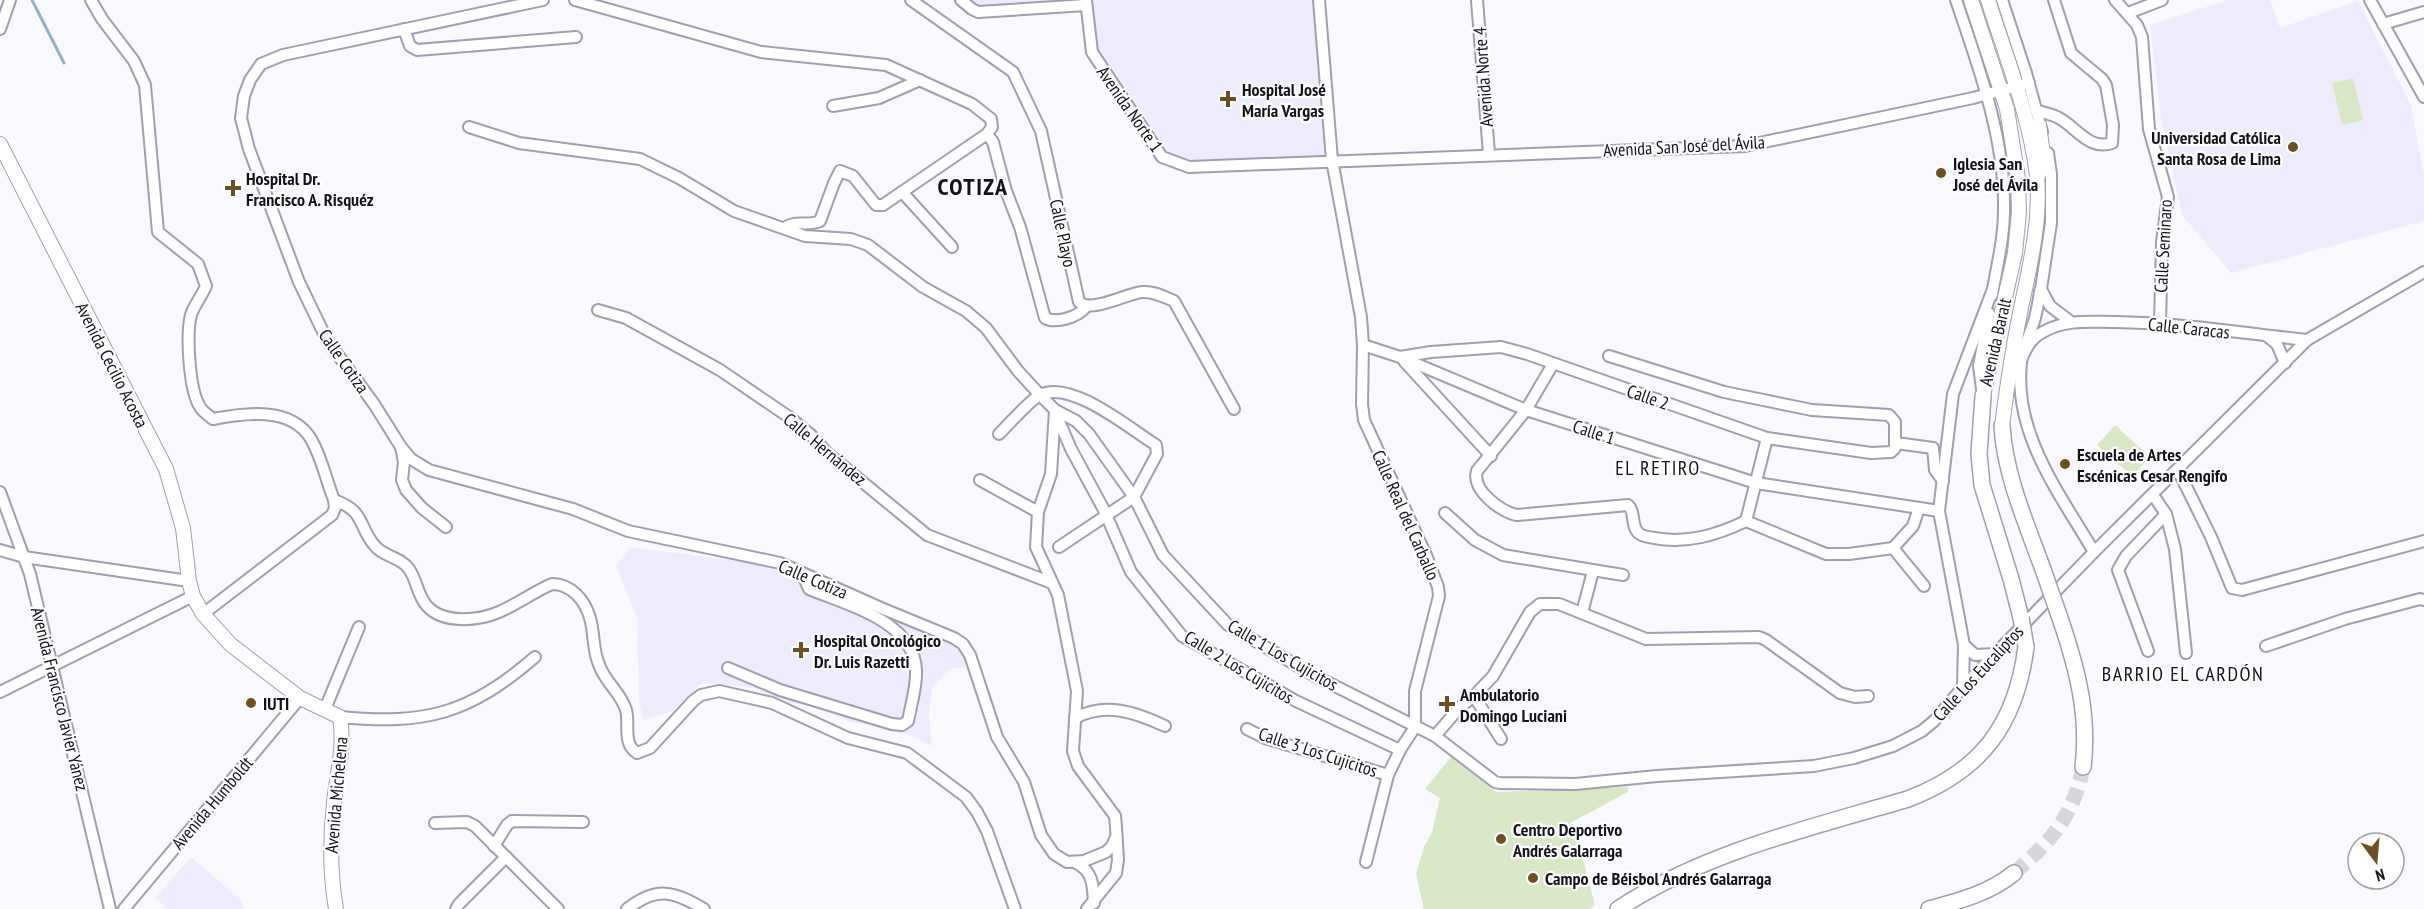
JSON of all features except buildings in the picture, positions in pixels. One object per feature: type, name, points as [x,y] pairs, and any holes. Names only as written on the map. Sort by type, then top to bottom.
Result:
[{"type":"highway","points":[[1618,909],[1652,887],[1768,841],[1926,792],[1963,770],[1982,754],[2007,716],[2023,670],[2026,647],[2012,579],[1982,486],[1979,454],[1983,396]]},
{"type":"highway","points":[[2002,426],[2005,456],[2062,624],[2082,692],[2086,737],[2083,766]]},
{"type":"highway","points":[[1929,909],[1984,892],[2001,884],[2014,873]]},
{"type":"main road","name":"Avenida Baralt","points":[[1971,0],[2001,90],[2016,157],[2019,212],[2008,287],[1983,396]]},
{"type":"main road","name":"Avenida Baralt","points":[[1988,0],[2023,85],[2037,177],[2034,246],[2009,367],[2002,426]]},
{"type":"main road","points":[[2037,177],[2044,162],[2039,125]]},
{"type":"main road","name":"Avenida Cecilio Acosta","points":[[0,144],[166,469],[183,528],[193,597],[203,614],[230,644],[300,698],[339,717]]},
{"type":"main road","name":"Avenida Michelena","points":[[336,909],[330,855],[333,804],[343,735],[339,717]]},
{"type":"street","points":[[0,29],[9,0]]},
{"type":"street","points":[[91,0],[102,19],[134,61],[145,85],[158,232],[198,264],[206,286],[192,312],[188,339],[198,405],[213,419],[236,414],[260,413],[296,422],[312,441],[334,500],[335,508],[332,515],[203,614]]},
{"type":"street","name":"Calle Cotiza","points":[[543,0],[283,55],[261,64],[250,80],[244,96],[241,118],[249,149],[312,312],[327,340],[374,404],[401,447],[411,459],[429,470],[573,509],[628,531],[780,563],[954,638],[963,644],[970,655],[997,737],[1024,782],[1044,841],[1061,859],[1076,863]]},
{"type":"street","points":[[575,0],[761,52],[886,65],[972,104],[991,119],[992,127],[987,134],[883,205],[876,205],[854,176],[840,171],[820,221],[814,224],[798,222],[784,228]]},
{"type":"street","name":"Calle Playo","points":[[911,0],[1013,72],[1041,131],[1075,294],[1079,302],[1086,307]]},
{"type":"street","points":[[961,0],[978,12],[1086,2]]},
{"type":"street","name":"Calle Real del Carballo","points":[[1318,0],[1332,160],[1361,317],[1364,345],[1362,404],[1364,420],[1426,555],[1438,587],[1439,596],[1415,691],[1415,727]]},
{"type":"street","name":"Avenida Norte 4","points":[[1477,0],[1489,154]]},
{"type":"street","name":"Avenida Baralt","points":[[1956,0],[1986,94],[2000,154],[2004,204],[2003,228],[1979,366],[1983,396]]},
{"type":"street","name":"Avenida Baralt","points":[[2002,0],[2023,85],[2036,110],[2048,151],[2052,199],[2047,251],[2036,316],[2021,360]]},
{"type":"street","points":[[2036,110],[2058,118],[2082,138],[2095,144],[2112,143],[2113,125],[2106,85],[2071,53],[2054,0]]},
{"type":"street","name":"Calle Seminaro","points":[[2115,0],[2137,25],[2142,37],[2149,129],[2168,197],[2162,242],[2160,323]]},
{"type":"street","points":[[2128,13],[2162,0]]},
{"type":"street","points":[[2370,0],[2424,97]]},
{"type":"street","name":"Avenida Norte 1","points":[[1086,2],[1092,52],[1162,157],[1189,166],[1332,160]]},
{"type":"street","points":[[2383,24],[2424,12]]},
{"type":"street","points":[[404,29],[410,46],[417,50],[576,37]]},
{"type":"street","points":[[833,106],[879,98],[920,80]]},
{"type":"street","name":"Avenida San José del Ávila","points":[[1332,160],[1745,146],[2023,85]]},
{"type":"street","points":[[469,127],[519,143],[640,159],[679,178],[734,211],[805,236],[850,239],[868,245],[923,287],[966,311],[986,328],[1018,371],[1055,410],[1051,474],[1038,512],[1036,548],[1058,595],[1077,691],[1073,751],[1078,766],[1115,816],[1118,860],[1116,873],[1090,906]]},
{"type":"street","points":[[987,134],[993,142],[1006,191],[1020,227],[1045,318],[1054,320],[1072,316],[1086,307],[1143,292],[1156,293],[1174,301],[1234,409]]},
{"type":"street","points":[[902,192],[951,247]]},
{"type":"street","name":"Calle Los Eucaliptos","points":[[1415,727],[1435,736],[1495,782],[1500,783],[1575,784],[1657,776],[1814,766],[1854,758],[1893,746],[1922,731],[1934,721],[1994,654],[2307,340],[2424,272]]},
{"type":"street","points":[[1963,687],[1964,645],[1939,511],[1953,394],[1993,289]]},
{"type":"street","points":[[2041,289],[2050,306],[2071,321]]},
{"type":"street","name":"Calle Hernández","points":[[598,310],[626,318],[720,370],[789,417],[811,435],[826,452],[927,535],[1052,583]]},
{"type":"street","points":[[2071,321],[2035,337],[2028,345],[2021,360],[2024,414],[2030,435],[2055,489],[2094,552]]},
{"type":"street","name":"Calle Caracas","points":[[2071,321],[2160,323],[2307,340]]},
{"type":"street","points":[[2267,336],[2277,344],[2284,363]]},
{"type":"street","name":"Calle 1","points":[[1364,345],[1400,357],[1526,410],[1756,483],[1939,511]]},
{"type":"street","name":"Calle 2","points":[[1400,357],[1431,352],[1501,347],[1767,438],[1871,453],[1891,452],[1896,446],[1933,448],[1935,470],[1943,481]]},
{"type":"street","points":[[1609,356],[1735,394],[1812,410],[1888,415],[1895,422],[1896,446]]},
{"type":"street","points":[[1400,357],[1491,456]]},
{"type":"street","points":[[1553,364],[1526,410],[1477,471],[1475,478],[1479,489],[1508,513],[1517,515],[1628,505],[1631,507],[1635,529],[1641,535],[1664,540],[1693,540],[1723,532],[1746,521],[1826,554],[1850,554],[1893,548],[1913,526],[1919,508]]},
{"type":"street","points":[[999,434],[1040,395],[1067,392],[1086,400],[1156,445],[1157,454],[1134,497],[1059,547]]},
{"type":"street","name":"Calle 1 Los Cujicitos","points":[[1055,410],[1076,421],[1089,434],[1134,497],[1163,555],[1228,625],[1313,675],[1415,727]]},
{"type":"street","name":"Calle 2 Los Cujicitos","points":[[1055,410],[1071,449],[1106,514],[1131,572],[1187,640],[1296,701],[1400,750]]},
{"type":"street","points":[[1746,521],[1767,438]]},
{"type":"street","points":[[401,447],[404,462],[402,480],[406,490],[422,508],[446,527]]},
{"type":"street","points":[[2178,470],[2211,537],[2232,588],[2242,590],[2424,541]]},
{"type":"street","points":[[980,480],[1038,512]]},
{"type":"street","name":"Avenida Francisco Javier Yánez","points":[[0,492],[24,556],[110,909]]},
{"type":"street","points":[[2153,495],[2166,514],[2175,549],[2186,653]]},
{"type":"street","points":[[334,500],[344,503],[355,511],[374,546],[408,567],[419,594],[434,613],[457,619],[492,615],[552,585],[561,584],[569,587],[590,617],[595,657],[600,670],[619,695],[626,711],[627,742],[637,753],[650,748],[693,700],[701,695],[719,691],[772,703],[848,738],[907,753],[966,797],[977,812],[987,831],[1015,909]]},
{"type":"street","points":[[1445,513],[1475,540],[1503,555],[1623,575]]},
{"type":"street","points":[[2148,651],[2118,570],[2126,555],[2166,514]]},
{"type":"street","points":[[1893,548],[1924,586]]},
{"type":"street","points":[[0,550],[24,556],[189,581]]},
{"type":"street","points":[[1582,613],[1593,571]]},
{"type":"street","points":[[728,668],[780,690],[892,724],[902,725],[908,721],[916,669],[908,642],[899,631],[884,621],[809,589],[802,573]]},
{"type":"street","points":[[0,692],[193,597]]},
{"type":"street","points":[[2266,646],[2345,619],[2420,599],[2424,600]]},
{"type":"street","points":[[1435,736],[1460,707],[1493,676],[1530,612],[1540,604],[1558,604],[1646,639],[1759,637],[1840,693],[1855,697],[1868,696]]},
{"type":"street","points":[[325,709],[359,627]]},
{"type":"street","points":[[1964,645],[1975,655],[1994,654]]},
{"type":"street","points":[[339,717],[417,718],[449,712],[481,698],[535,657]]},
{"type":"street","points":[[1474,696],[1501,739]]},
{"type":"street","name":"Avenida Humboldt","points":[[124,909],[300,698]]},
{"type":"street","points":[[1075,718],[1089,711],[1113,709],[1145,717],[1165,726]]},
{"type":"street","points":[[1366,862],[1388,775],[1415,727]]},
{"type":"street","name":"Calle 3 Los Cujicitos","points":[[1247,729],[1265,738],[1388,775]]},
{"type":"street","points":[[494,846],[512,821],[583,822]]},
{"type":"street","points":[[435,823],[467,822],[475,826],[558,909]]},
{"type":"street","points":[[1076,863],[1106,852],[1116,837]]},
{"type":"street","points":[[456,909],[506,857]]},
{"type":"street","points":[[1076,863],[1091,876],[1090,906]]},
{"type":"street","points":[[627,909],[658,892],[689,900],[704,909]]},
{"type":"shaded area","points":[[971,0],[1081,0],[978,6]]},
{"type":"shaded area","name":"Hospital José María Vargas","points":[[1092,0],[1315,0],[1328,154],[1204,171],[1175,162],[1096,44]]},
{"type":"shaded area","name":"Universidad Católica Santa Rosa de Lima","points":[[2228,0],[2270,0],[2280,28],[2358,1],[2411,105],[2424,175],[2424,221],[2231,273],[2182,215],[2161,119],[2150,25]]},
{"type":"shaded area","name":"Hospital Oncológico Dr. Luis Razetti","points":[[631,547],[760,564],[947,636],[960,645],[965,655],[965,667],[950,669],[932,688],[929,715],[932,746],[915,737],[848,721],[813,706],[779,702],[755,688],[702,683],[672,711],[643,720],[639,699],[637,618],[616,565]]},
{"type":"shaded area","points":[[191,857],[240,899],[245,909],[168,909],[155,898]]},
{"type":"green space","points":[[2353,78],[2363,120],[2342,125],[2332,83]]},
{"type":"green space","points":[[2115,425],[2150,457],[2132,476],[2097,445]]},
{"type":"green space","name":"Centro Deportivo Andrés Galarraga","points":[[1451,757],[1496,792],[1628,787],[1628,792],[1570,823],[1574,836],[1577,836],[1595,905],[1590,909],[1424,909],[1416,874],[1424,847],[1432,832],[1440,798],[1425,789]]},
{"type":"waterway","points":[[32,0],[64,63]]},
{"type":"tunnel","points":[[2014,873],[2039,850],[2059,826],[2074,799],[2083,767]]},
{"type":"place","name":"Hospital José María Vargas","points":[[1228,99]]},
{"type":"place","name":"Universidad Católica Santa Rosa de Lima","points":[[2293,147]]},
{"type":"place","name":"Iglesia San José del Ávila","points":[[1941,173]]},
{"type":"place","name":"Hospital Dr. Francisco A. Risquéz","points":[[233,188]]},
{"type":"place","name":"Escuela de Artes Escénicas Cesar Rengifo","points":[[2065,464]]},
{"type":"place","name":"Hospital Oncológico Dr. Luis Razetti","points":[[801,650]]},
{"type":"place","name":"IUTI","points":[[251,703]]},
{"type":"place","name":"Ambulatorio Domingo Luciani","points":[[1447,704]]},
{"type":"place","name":"Centro Deportivo Andrés Galarraga","points":[[1501,839]]},
{"type":"place","name":"Campo de Béisbol Andrés Galarraga","points":[[1533,878]]},
{"type":"district","name":"COTIZA","points":[[973,186]]},
{"type":"district","name":"EL RETIRO","points":[[1658,468]]},
{"type":"district","name":"BARRIO EL CARDÓN","points":[[2183,674]]}]
